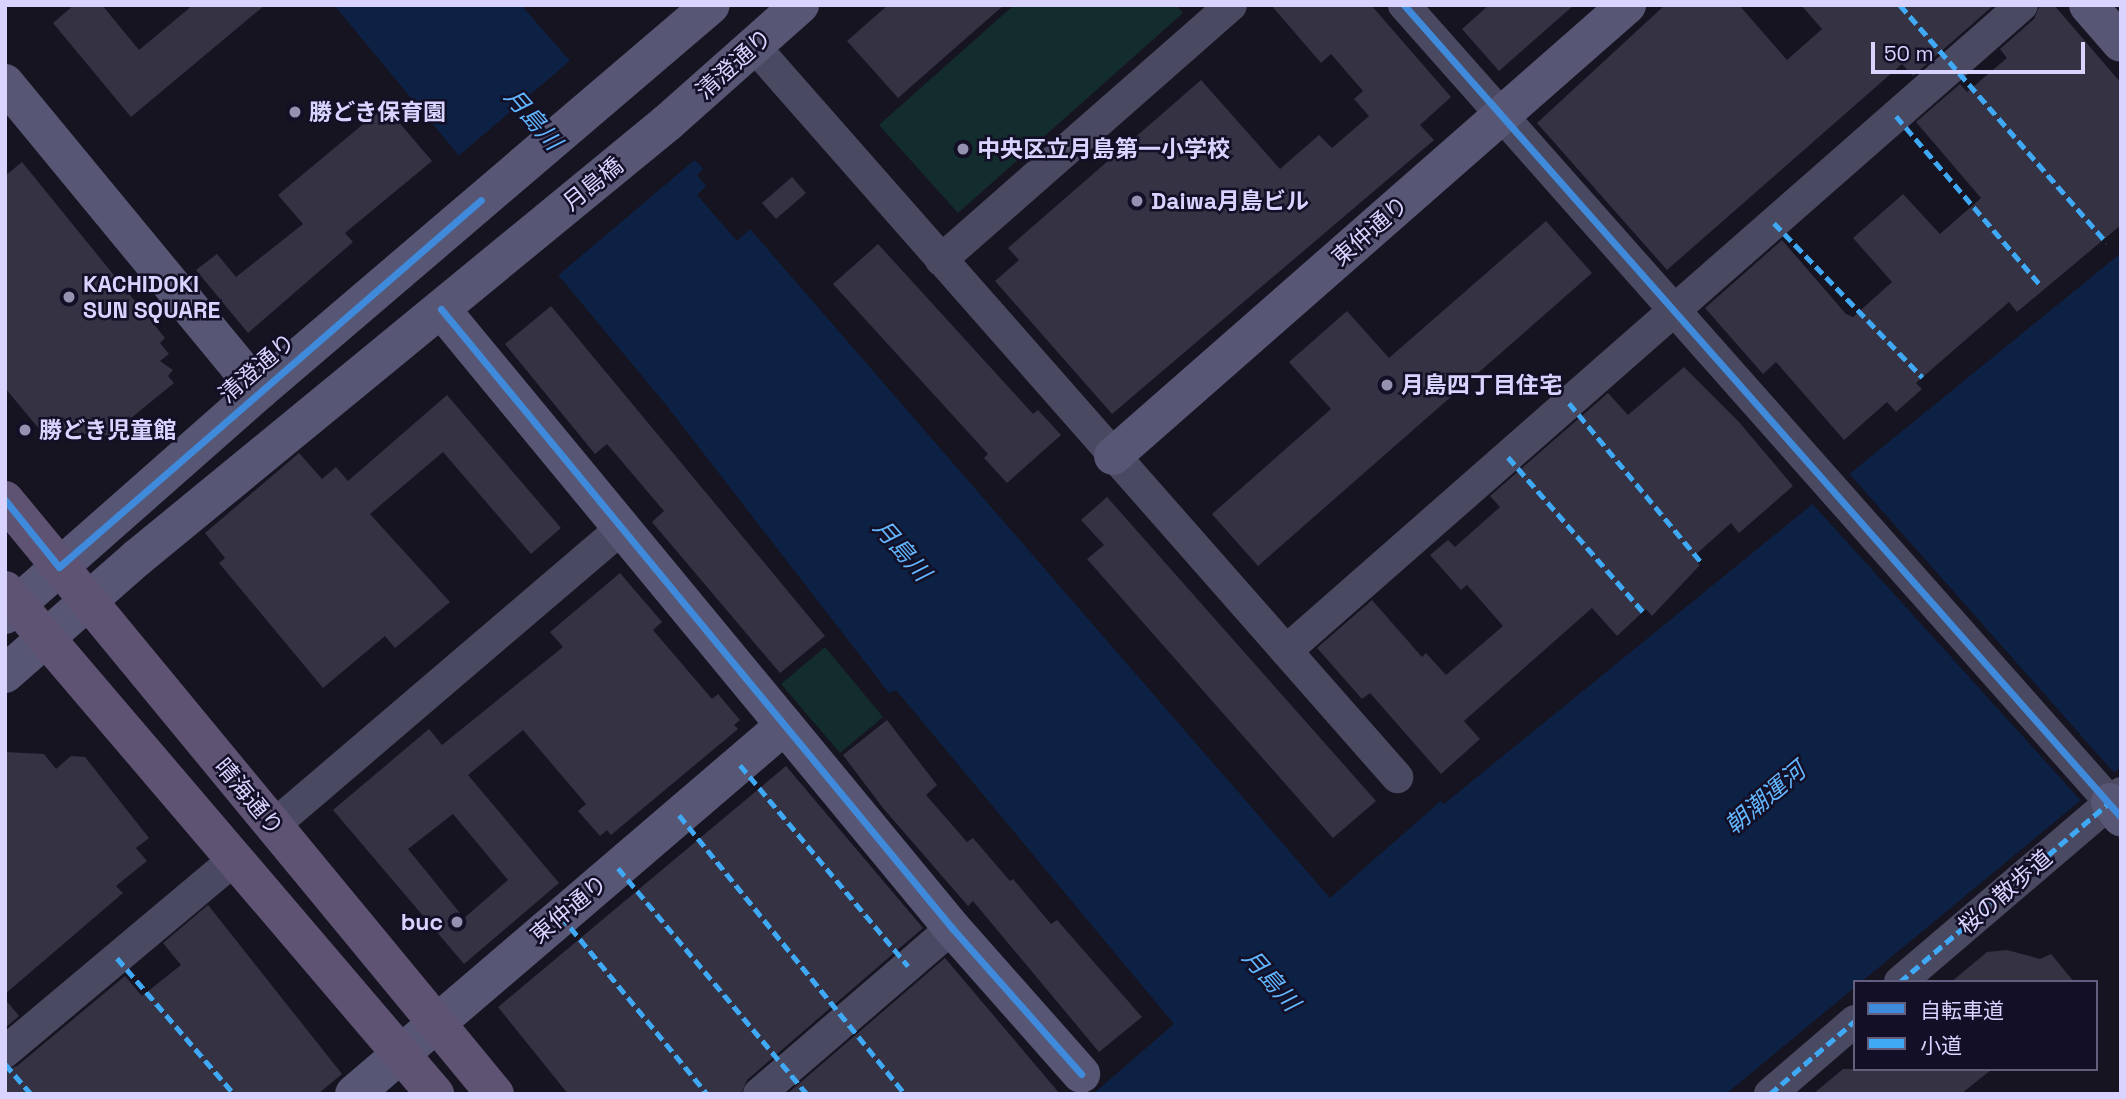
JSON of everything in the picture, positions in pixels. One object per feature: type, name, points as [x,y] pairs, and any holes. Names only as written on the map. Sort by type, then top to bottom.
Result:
[{"type":"main road","name":"晴海通り","points":[[5,500],[495,1094]]},
{"type":"main road","points":[[9,603],[48,638],[435,1094]]},
{"type":"street","name":"清澄通り","points":[[9,603],[60,567],[259,391],[711,5]]},
{"type":"street","name":"清澄通り","points":[[667,123],[800,5]]},
{"type":"street","points":[[941,260],[1231,5]]},
{"type":"street","points":[[1404,5],[1826,485],[2114,801]]},
{"type":"street","name":"東仲通り","points":[[1113,456],[1627,5]]},
{"type":"street","points":[[1286,651],[2022,5]]},
{"type":"street","points":[[2088,5],[2121,43]]},
{"type":"street","points":[[754,46],[1397,777]]},
{"type":"street","points":[[5,83],[181,276],[259,391]]},
{"type":"street","name":"月島橋","points":[[441,309],[667,123]]},
{"type":"street","points":[[5,674],[441,309],[952,928],[1081,1074]]},
{"type":"street","points":[[273,826],[623,527]]},
{"type":"street","name":"東仲通り","points":[[354,1094],[785,726]]},
{"type":"street","name":"桜の散歩道","points":[[1902,980],[2114,801]]},
{"type":"street","points":[[5,1052],[236,858]]},
{"type":"street","points":[[759,1094],[952,928]]},
{"type":"street","points":[[1770,1094],[1853,1023]]},
{"type":"green space","points":[[1014,5],[1176,5],[1183,13],[958,213],[879,125]]},
{"type":"green space","points":[[825,647],[883,717],[840,753],[781,684]]},
{"type":"water","points":[[334,5],[521,5],[571,62],[592,45],[703,169],[697,175],[706,186],[697,195],[737,241],[750,229],[1330,898],[1441,801],[1444,804],[2121,253],[2121,767],[1863,980],[1853,980],[1853,989],[1726,1094],[1093,1094],[1174,1024],[896,690],[889,693],[667,406]]},
{"type":"pier","points":[[593,41],[697,158],[555,278],[456,158]]},
{"type":"pier","points":[[1846,470],[2116,775],[2083,803],[1809,500]]},
{"type":"building","points":[[74,5],[102,5],[139,50],[193,5],[265,5],[131,117],[53,23]]},
{"type":"building","points":[[888,5],[1004,5],[898,98],[847,41]]},
{"type":"building","points":[[1271,5],[1371,5],[1451,97],[1420,125],[1434,140],[1112,414],[995,281],[1019,260],[1008,248],[1201,80],[1280,169],[1319,135],[1332,148],[1369,116],[1354,99],[1363,91],[1331,54],[1321,63]]},
{"type":"building","points":[[1489,5],[1574,5],[1499,71],[1462,29]]},
{"type":"building","points":[[1665,5],[1739,5],[1787,60],[1822,29],[1801,5],[1994,5],[1913,76],[1902,64],[1667,270],[1537,123]]},
{"type":"building","points":[[2040,5],[2054,5],[2121,83],[2121,225],[2017,312],[2009,302],[1916,383],[1922,389],[1896,412],[1887,402],[1844,440],[1776,362],[1763,374],[1705,308],[1782,240],[1846,314],[1853,317],[1892,282],[1853,238],[1903,194],[1940,234],[1981,198],[1916,122],[1960,84],[1967,92],[2007,58],[2000,49],[2034,19]]},
{"type":"building","points":[[385,106],[432,161],[345,233],[353,242],[248,333],[196,270],[217,254],[236,277],[303,224],[278,195]]},
{"type":"building","name":"KACHIDOKI SUN SQUARE","points":[[22,162],[165,338],[160,343],[169,354],[160,361],[173,370],[168,376],[174,383],[109,436],[40,430],[5,388],[5,176]]},
{"type":"building","points":[[792,177],[806,193],[776,219],[762,203]]},
{"type":"building","name":"月島四丁目住宅","points":[[1546,221],[1592,273],[1258,566],[1212,514],[1331,409],[1289,362],[1347,311],[1389,358]]},
{"type":"building","points":[[878,244],[1033,414],[1038,410],[1061,435],[1007,483],[984,458],[988,454],[833,284]]},
{"type":"building","points":[[551,306],[825,636],[780,673],[652,522],[664,511],[607,444],[595,454],[505,344]]},
{"type":"building","points":[[1684,367],[1739,422],[1793,486],[1739,533],[1731,523],[1693,557],[1700,565],[1652,616],[1646,609],[1617,636],[1592,608],[1464,721],[1480,739],[1441,774],[1370,693],[1362,699],[1317,648],[1372,600],[1422,657],[1426,653],[1446,675],[1503,626],[1467,585],[1461,590],[1430,555],[1448,540],[1455,547],[1500,507],[1490,496],[1608,393],[1628,415]]},
{"type":"building","points":[[447,395],[561,528],[531,554],[443,452],[370,514],[450,602],[395,648],[385,636],[323,688],[219,563],[225,558],[205,533],[299,453],[322,479],[336,467],[348,481]]},
{"type":"building","points":[[1107,497],[1376,801],[1333,838],[1087,559],[1104,545],[1081,520]]},
{"type":"building","points":[[620,573],[662,622],[653,630],[712,699],[718,694],[740,720],[734,725],[738,729],[611,835],[607,830],[600,836],[578,811],[586,804],[523,730],[468,775],[559,883],[464,964],[333,810],[429,729],[442,745],[563,647],[550,632]],"holes":[[[453,814],[508,880],[464,918],[408,849]]]},
{"type":"building","points":[[887,720],[937,785],[926,795],[967,842],[973,838],[1010,881],[1013,879],[1051,924],[1057,920],[1142,1017],[1099,1052],[973,901],[968,906],[883,808],[843,755]]},
{"type":"building","points":[[5,752],[44,754],[56,769],[71,756],[85,757],[149,838],[136,848],[147,861],[116,886],[123,893],[5,994]]},
{"type":"building","points":[[786,766],[923,928],[747,1080],[741,1094],[568,1094],[498,1007]]},
{"type":"building","points":[[208,905],[342,1074],[318,1094],[5,1094],[5,1070],[17,1066],[125,976],[142,996],[181,965],[163,943]]},
{"type":"building","points":[[2007,950],[2040,959],[2051,954],[2072,980],[1953,980],[1987,952]]},
{"type":"building","points":[[945,958],[1060,1094],[787,1094]]},
{"type":"building","points":[[5,999],[19,1016],[5,1028]]},
{"type":"building","points":[[1843,1069],[1990,1071],[1961,1094],[1813,1094]]},
{"type":"marked path","points":[[1900,5],[2107,243]]},
{"type":"marked path","points":[[1896,116],[2041,286]]},
{"type":"marked path","points":[[1774,223],[1922,377]]},
{"type":"marked path","points":[[1569,403],[1701,562]]},
{"type":"marked path","points":[[1508,457],[1643,612]]},
{"type":"marked path","points":[[740,765],[908,966]]},
{"type":"marked path","points":[[1902,980],[2110,802]]},
{"type":"marked path","points":[[679,815],[905,1094]]},
{"type":"marked path","points":[[618,868],[807,1094]]},
{"type":"marked path","points":[[561,916],[707,1094]]},
{"type":"marked path","points":[[117,958],[234,1094]]},
{"type":"marked path","points":[[1770,1094],[1853,1023]]},
{"type":"marked path","points":[[5,1064],[31,1094]]},
{"type":"cycle path","points":[[1404,5],[2121,817]]},
{"type":"cycle path","points":[[5,500],[59,567],[481,200]]},
{"type":"cycle path","points":[[441,309],[952,928],[1081,1074]]},
{"type":"place","name":"勝どき保育園","points":[[295,112]]},
{"type":"place","name":"中央区立月島第一小学校","points":[[963,149]]},
{"type":"place","name":"Daiwa月島ビル","points":[[1137,201]]},
{"type":"place","name":"KACHIDOKI SUN SQUARE","points":[[69,297]]},
{"type":"place","name":"月島四丁目住宅","points":[[1387,385]]},
{"type":"place","name":"勝どき児童館","points":[[25,430]]},
{"type":"place","name":"buc","points":[[457,922]]},
{"type":"water label","name":"月島川","points":[[533,119]]},
{"type":"water label","name":"月島川","points":[[902,550]]},
{"type":"water label","name":"朝潮運河","points":[[1765,798]]},
{"type":"water label","name":"月島川","points":[[1271,980]]}]
